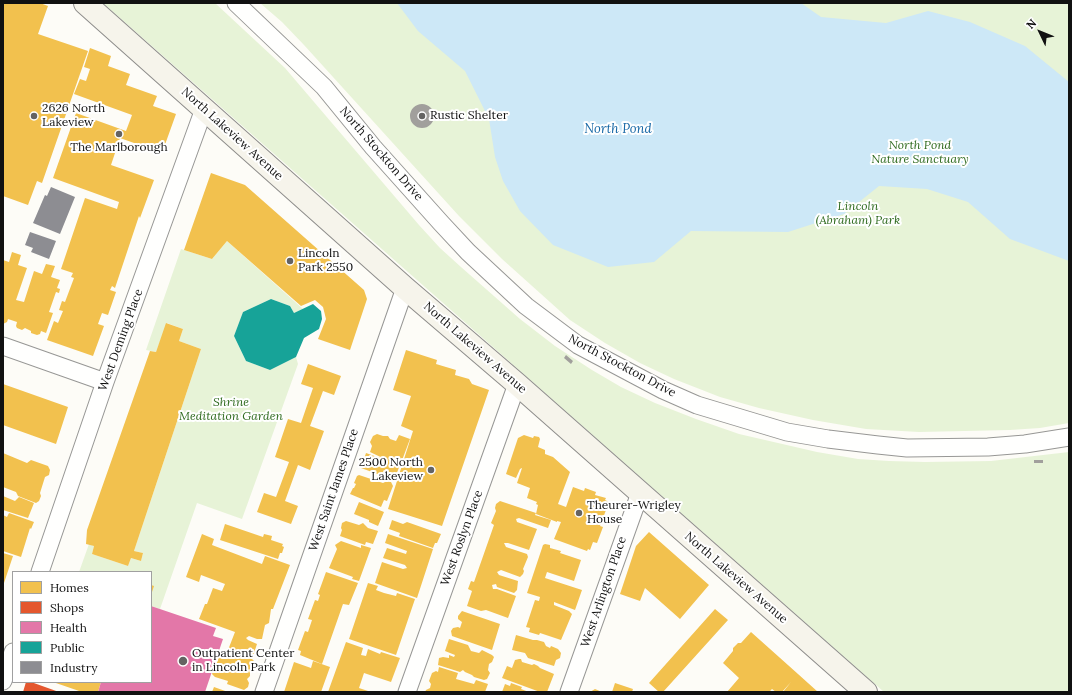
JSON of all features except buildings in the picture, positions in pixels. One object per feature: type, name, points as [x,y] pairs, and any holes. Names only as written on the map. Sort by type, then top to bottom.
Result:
[{"type":"main road","name":"North Lakeview Avenue","points":[[85,3],[405,288],[517,384],[866,692]]},
{"type":"street","name":"North Stockton Drive","points":[[236,3],[324,87],[373,147],[441,223],[468,252],[526,306],[578,345],[656,386],[697,405],[787,432],[878,445],[920,448],[988,447],[1025,444],[1069,437]]},
{"type":"street","name":"West Deming Place","points":[[40,571],[106,382],[204,109]]},
{"type":"street","name":"West Saint James Place","points":[[264,692],[405,288]]},
{"type":"street","points":[[3,346],[106,382]]},
{"type":"street","name":"West Roslyn Place","points":[[407,692],[517,384]]},
{"type":"street","name":"West Arlington Place","points":[[569,692],[640,493]]},
{"type":"street","points":[[3,681],[12,655]]},
{"type":"green space","points":[[103,3],[215,3],[285,68],[440,248],[520,319],[555,346],[621,387],[655,403],[739,434],[817,452],[858,459],[925,462],[991,461],[1069,452],[1069,692],[884,692]]},
{"type":"green space","name":"Lincoln (Abraham) Park","points":[[260,3],[1069,3],[1069,423],[1040,428],[1010,430],[919,432],[866,429],[813,420],[759,408],[720,397],[674,379],[640,363],[605,343],[570,320],[502,259],[459,216],[304,45],[282,22]]},
{"type":"green space","name":"Shrine Meditation Garden","points":[[227,241],[303,309],[294,313],[290,306],[271,299],[243,312],[234,336],[246,361],[270,370],[296,357],[298,364],[242,519],[197,503],[160,609],[152,606],[152,571],[79,571],[89,544],[94,546],[92,554],[128,566],[131,558],[141,561],[143,553],[134,551],[201,349],[179,341],[183,329],[167,323],[156,352],[146,350],[181,249],[212,259]]},
{"type":"water","name":"North Pond","points":[[397,3],[801,3],[821,17],[886,23],[928,11],[970,22],[1025,46],[1069,82],[1069,261],[1010,239],[968,202],[927,189],[879,186],[844,214],[788,232],[691,231],[654,262],[608,267],[553,245],[520,211],[503,181],[495,157],[489,119],[465,71],[418,31]]},
{"type":"place","name":"2626 North Lakeview","points":[[34,116]]},
{"type":"place","name":"Rustic Shelter","points":[[422,116]]},
{"type":"place","name":"The Marlborough","points":[[119,134]]},
{"type":"place","name":"Lincoln Park 2550","points":[[290,261]]},
{"type":"place","name":"2500 North Lakeview","points":[[431,470]]},
{"type":"place","name":"Theurer-Wrigley House","points":[[579,513]]},
{"type":"place","name":"Outpatient Center in Lincoln Park","points":[[183,661]]},
{"type":"park label","name":"North Pond Nature Sanctuary","points":[[920,153]]}]
